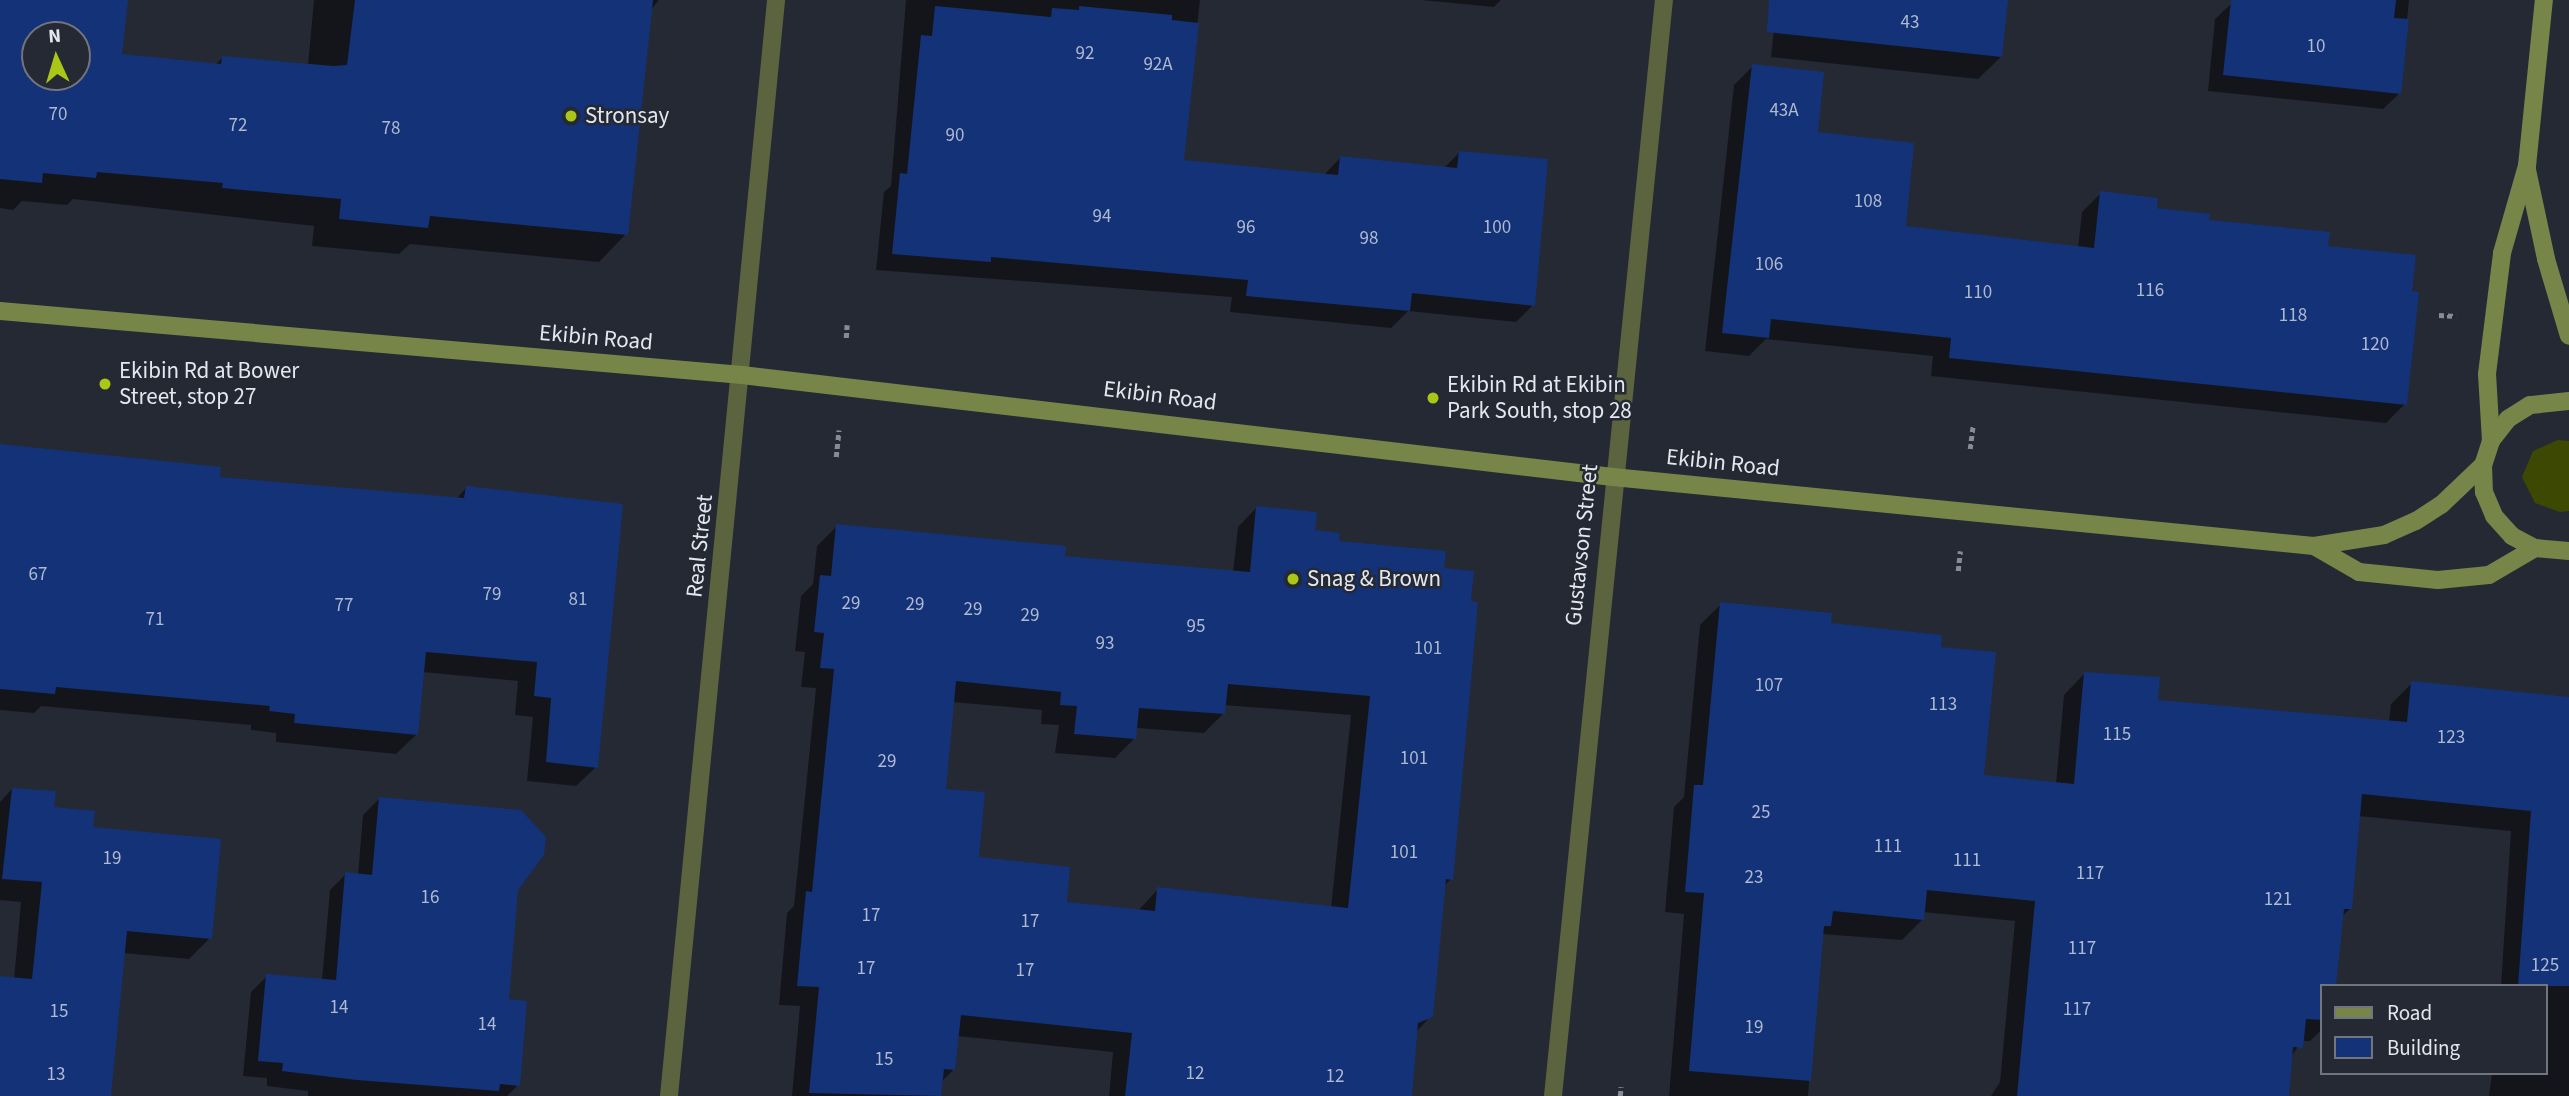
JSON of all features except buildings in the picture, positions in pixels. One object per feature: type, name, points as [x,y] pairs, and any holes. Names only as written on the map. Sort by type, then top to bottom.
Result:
[{"type":"street","name":"Real Street","points":[[669,1096],[776,0]]},
{"type":"street","name":"Gustavson Street","points":[[1553,1096],[1613,477],[1664,0]]},
{"type":"street","points":[[2491,441],[2487,374],[2502,253],[2527,166],[2544,0]]},
{"type":"street","points":[[2527,166],[2546,259],[2569,336]]},
{"type":"street","name":"Ekibin Road","points":[[0,311],[741,375],[1613,477],[2314,546],[2384,536],[2441,505],[2483,465]]},
{"type":"street","points":[[2569,401],[2530,405],[2508,419],[2491,441],[2483,465],[2484,492],[2494,516],[2512,536],[2535,548],[2569,551]]},
{"type":"street","name":"Ekibin Road","points":[[2314,546],[2360,572],[2451,580],[2489,575],[2535,548]]},
{"type":"path","points":[[2439,315],[2461,317]]},
{"type":"path","points":[[846,338],[847,325]]},
{"type":"path","points":[[1970,449],[1973,425]]},
{"type":"path","points":[[836,457],[839,430]]},
{"type":"path","points":[[1958,571],[1961,548]]},
{"type":"path","points":[[1620,1096],[1621,1087]]},
{"type":"green space","points":[[2558,440],[2569,441],[2569,511],[2560,512],[2535,503],[2522,477],[2533,451]]},
{"type":"place","name":"Stronsay","points":[[571,116]]},
{"type":"place","name":"Ekibin Rd at Bower Street, stop 27","points":[[105,384]]},
{"type":"place","name":"Ekibin Rd at Ekibin Park South, stop 28","points":[[1433,398]]},
{"type":"place","name":"Snag & Brown","points":[[1293,579]]}]
